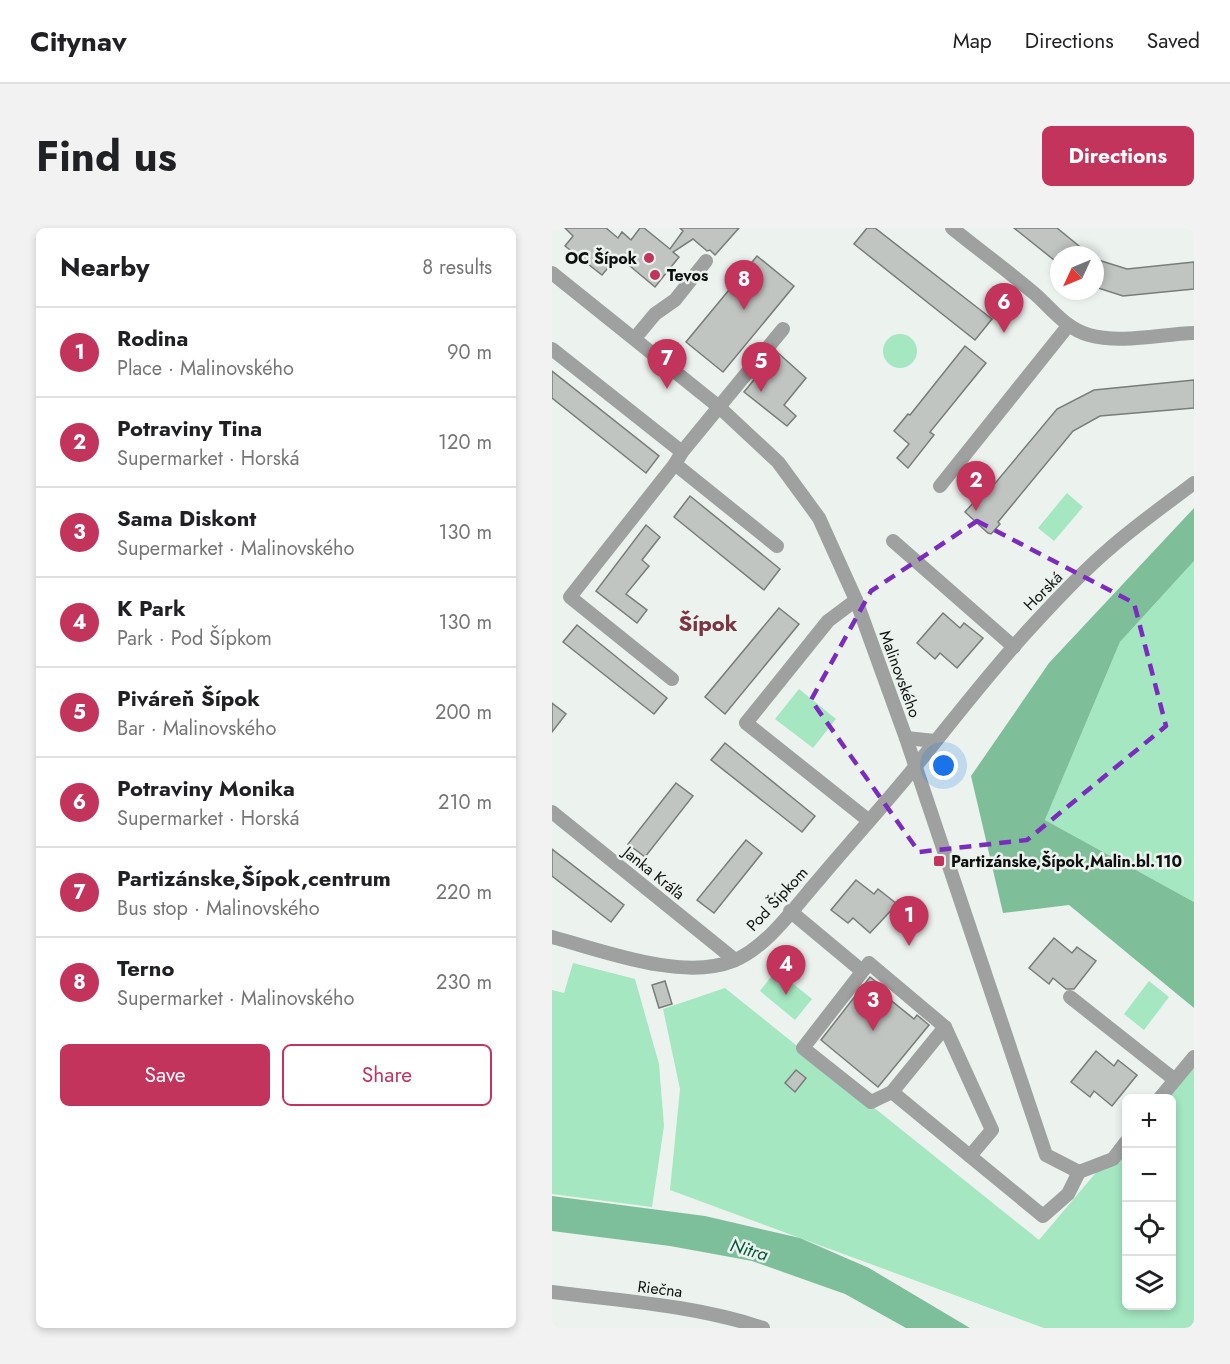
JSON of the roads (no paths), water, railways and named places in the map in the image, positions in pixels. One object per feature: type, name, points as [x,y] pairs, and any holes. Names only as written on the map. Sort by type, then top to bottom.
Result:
[{"type":"street","points":[[952,228],[1035,294],[1068,326],[1091,336],[1131,338],[1194,333]]},
{"type":"street","points":[[635,338],[655,314],[675,300],[706,261]]},
{"type":"street","name":"Malinovského","points":[[552,273],[719,407],[778,462],[819,518],[856,600],[906,738],[1046,1155],[1079,1172]]},
{"type":"street","points":[[940,486],[1068,326]]},
{"type":"street","points":[[672,679],[570,597],[783,329]]},
{"type":"street","points":[[552,349],[777,546]]},
{"type":"street","name":"Horská","points":[[915,767],[1034,624],[1107,551],[1194,483]]},
{"type":"street","points":[[893,540],[1014,647]]},
{"type":"street","points":[[856,600],[828,621],[746,723],[868,820]]},
{"type":"street","points":[[906,738],[935,741]]},
{"type":"street","name":"Pod Šípkom","points":[[552,937],[644,962],[698,969],[735,960],[749,953],[765,939],[915,767]]},
{"type":"street","name":"Janka Kráľa","points":[[552,812],[735,960]]},
{"type":"street","points":[[790,911],[862,971]]},
{"type":"street","points":[[945,1027],[892,1092],[871,1102],[803,1048],[869,963],[945,1027],[992,1130],[970,1156]]},
{"type":"street","points":[[1070,997],[1175,1080]]},
{"type":"street","points":[[1163,1094],[1194,1057]]},
{"type":"street","points":[[892,1092],[1043,1216],[1068,1194],[1079,1172],[1113,1159],[1122,1147]]},
{"type":"street","name":"Riečna","points":[[552,1292],[686,1309],[763,1328]]},
{"type":"water","name":"Nitra","points":[[552,1196],[705,1216],[800,1238],[869,1268],[970,1328],[906,1328],[845,1294],[752,1261],[670,1246],[552,1231]]},
{"type":"place","name":"OC Šípok","points":[[649,258]]},
{"type":"place","name":"Tevos","points":[[655,275]]},
{"type":"place","name":"Terno","points":[[744,310]]},
{"type":"place","name":"Potraviny Monika","points":[[1004,333]]},
{"type":"place","name":"Partizánske,Šípok,centrum","points":[[667,389]]},
{"type":"place","name":"Piváreň Šípok","points":[[761,392]]},
{"type":"place","name":"Potraviny Tina","points":[[976,511]]},
{"type":"place","name":"Partizánske,Šípok,Malin.bl.110","points":[[939,861]]},
{"type":"place","name":"Rodina","points":[[909,946]]},
{"type":"place","name":"K Park","points":[[786,995]]},
{"type":"place","name":"Sama Diskont","points":[[873,1031]]},
{"type":"district","name":"Šípok","points":[[708,623]]}]
